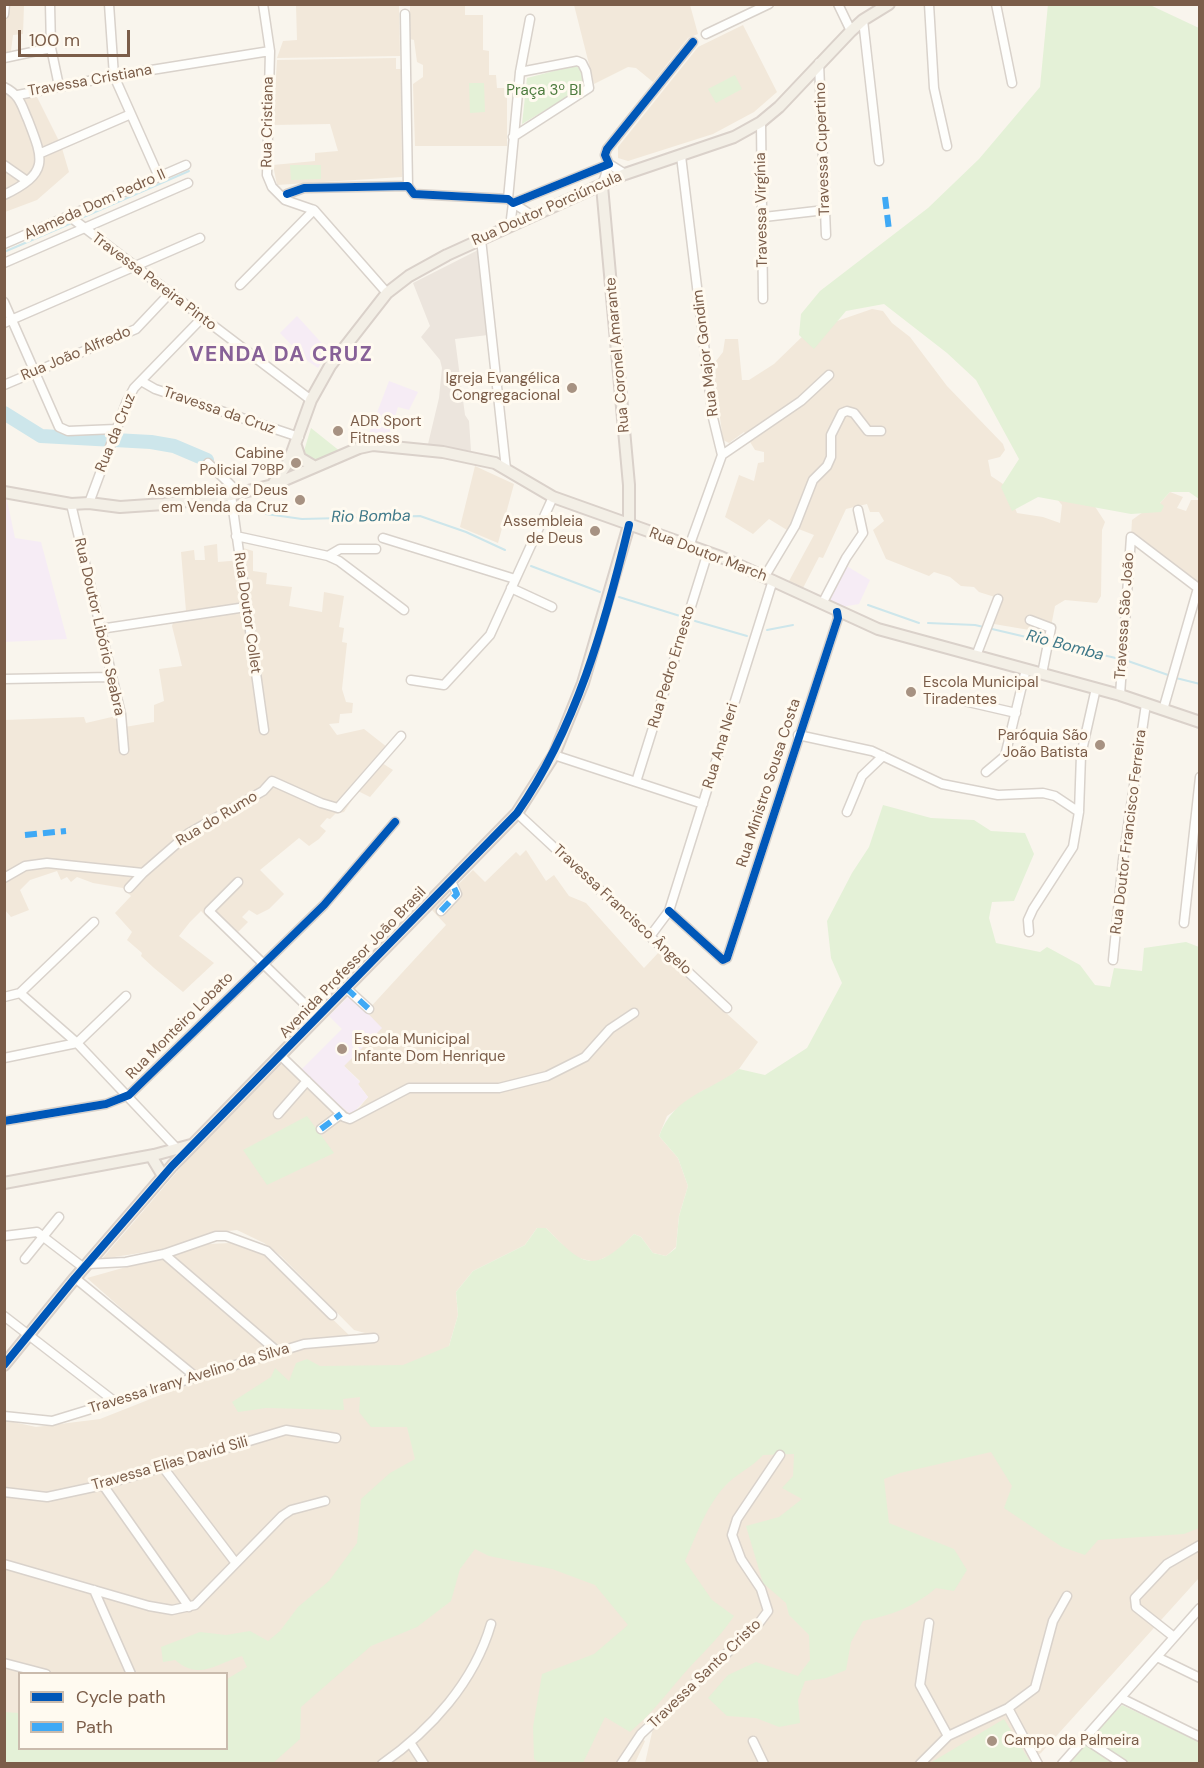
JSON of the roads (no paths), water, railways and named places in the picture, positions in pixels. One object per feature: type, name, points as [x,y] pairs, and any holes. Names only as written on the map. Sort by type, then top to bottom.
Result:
[{"type":"main road","name":"Rua Doutor Porciúncula","points":[[273,484],[287,465],[311,400],[330,366],[387,293],[419,269],[533,216],[625,174],[734,137],[761,122],[779,107],[851,31],[863,20],[889,4]]},
{"type":"main road","name":"Rua Coronel Amarante","points":[[602,186],[628,473],[629,525]]},
{"type":"main road","points":[[297,442],[298,455],[303,462],[315,467]]},
{"type":"main road","name":"Rua Doutor March","points":[[4,492],[71,504],[88,502],[138,506],[235,494],[273,484],[359,448],[388,445],[466,455],[495,463],[553,497],[629,525],[690,544],[769,578],[837,612],[898,635],[1096,688],[1200,722]]},
{"type":"main road","name":"Avenida Professor João Brasil","points":[[181,1152],[194,1143],[281,1056],[517,813],[554,755],[598,639],[629,525]]},
{"type":"main road","points":[[4,1183],[181,1152]]},
{"type":"main road","points":[[7,1361],[30,1336],[75,1278],[164,1176],[181,1152]]},
{"type":"main road","points":[[151,1156],[164,1176]]},
{"type":"street","points":[[4,14],[5,4]]},
{"type":"street","points":[[50,4],[51,48],[59,86]]},
{"type":"street","points":[[109,4],[114,76],[159,177]]},
{"type":"street","name":"Rua Cristiana","points":[[263,4],[270,51],[267,175],[272,187],[285,200],[314,210],[387,293]]},
{"type":"street","points":[[706,34],[769,4]]},
{"type":"street","points":[[838,4],[851,31]]},
{"type":"street","points":[[928,4],[934,88],[947,146]]},
{"type":"street","points":[[996,4],[1012,83]]},
{"type":"street","points":[[405,14],[408,186],[414,194],[511,201],[609,164]]},
{"type":"street","points":[[510,227],[513,137],[520,72],[530,19]]},
{"type":"street","points":[[863,20],[879,161]]},
{"type":"street","points":[[625,174],[609,164],[605,157],[607,149],[693,42]]},
{"type":"street","points":[[4,58],[51,48]]},
{"type":"street","name":"Travessa Cristiana","points":[[18,95],[114,76],[270,51]]},
{"type":"street","points":[[513,137],[588,88],[586,71],[582,63],[577,61],[520,72]]},
{"type":"street","name":"Travessa Cupertino","points":[[819,63],[826,235]]},
{"type":"street","points":[[4,87],[18,95],[41,153],[38,167],[27,181],[4,195]]},
{"type":"street","points":[[41,153],[131,114]]},
{"type":"street","name":"Travessa Virgínia","points":[[761,122],[764,217],[763,299]]},
{"type":"street","name":"Rua Major Gondim","points":[[681,156],[713,418],[722,455]]},
{"type":"street","points":[[602,186],[609,164]]},
{"type":"street","points":[[4,165],[27,181]]},
{"type":"street","name":"Alameda Dom Pedro II","points":[[4,263],[159,177],[186,165]]},
{"type":"street","name":"Alameda Dom Pedro II","points":[[4,244],[188,183]]},
{"type":"street","points":[[287,194],[304,188],[408,186]]},
{"type":"street","points":[[511,201],[533,216]]},
{"type":"street","points":[[240,285],[314,210]]},
{"type":"street","points":[[764,217],[825,210]]},
{"type":"street","name":"Travessa Pereira Pinto","points":[[76,222],[311,400]]},
{"type":"street","points":[[8,322],[200,238]]},
{"type":"street","points":[[481,240],[506,470]]},
{"type":"street","name":"Rua João Alfredo","points":[[4,385],[141,326],[170,294]]},
{"type":"street","points":[[4,302],[8,322],[63,429],[113,437]]},
{"type":"street","name":"Rua da Cruz","points":[[88,502],[127,401],[141,381],[202,318]]},
{"type":"street","points":[[690,544],[722,455],[801,401],[829,375]]},
{"type":"street","name":"Travessa da Cruz","points":[[141,381],[155,389],[297,442]]},
{"type":"street","name":"Rua Ana Neri","points":[[651,935],[669,911],[769,578],[795,526],[813,480],[827,466],[831,435],[837,421],[842,413],[850,411],[868,431],[881,431]]},
{"type":"street","points":[[208,463],[235,494]]},
{"type":"street","name":"Rua Doutor Collet","points":[[235,494],[236,536],[264,730]]},
{"type":"street","points":[[411,680],[436,685],[446,683],[490,635],[553,497]]},
{"type":"street","name":"Rua Doutor Libório Seabra","points":[[71,504],[121,714],[124,750]]},
{"type":"street","points":[[822,604],[846,558],[861,537],[862,525],[858,510]]},
{"type":"street","points":[[236,536],[328,556],[339,561],[404,610]]},
{"type":"street","name":"Travessa São João","points":[[1120,695],[1131,537],[1198,588]]},
{"type":"street","points":[[383,538],[513,584],[552,607]]},
{"type":"street","points":[[328,556],[340,549],[376,549]]},
{"type":"street","name":"Rua Pedro Ernesto","points":[[636,782],[708,552]]},
{"type":"street","points":[[1163,710],[1198,588]]},
{"type":"street","points":[[976,656],[998,598]]},
{"type":"street","points":[[100,629],[246,607]]},
{"type":"street","name":"Rua Ministro Sousa Costa","points":[[669,911],[723,960],[727,958],[838,618],[837,612]]},
{"type":"street","points":[[1030,620],[1050,632],[1042,674]]},
{"type":"street","points":[[986,772],[1005,756],[1026,669]]},
{"type":"street","points":[[4,679],[111,677]]},
{"type":"street","points":[[1029,932],[1028,920],[1033,909],[1071,853],[1078,812],[1081,755],[1096,688]]},
{"type":"street","points":[[964,701],[1016,713]]},
{"type":"street","name":"Rua Doutor Francisco Ferreira","points":[[1113,960],[1123,860],[1146,704]]},
{"type":"street","points":[[798,735],[884,756],[907,770],[942,783],[998,795],[1043,793],[1055,796],[1078,812]]},
{"type":"street","name":"Rua do Rumo","points":[[143,873],[189,833],[263,791],[272,781],[321,804],[338,808],[401,736]]},
{"type":"street","points":[[554,755],[703,804]]},
{"type":"street","points":[[847,812],[862,776],[884,756]]},
{"type":"street","points":[[1184,923],[1195,854],[1200,777]]},
{"type":"street","name":"Travessa Francisco Ângelo","points":[[517,813],[727,1008]]},
{"type":"street","name":"Rua Monteiro Lobato","points":[[4,1121],[106,1104],[129,1095],[324,905],[395,822]]},
{"type":"street","points":[[4,878],[25,866],[47,863],[143,873]]},
{"type":"street","points":[[129,888],[143,873]]},
{"type":"street","points":[[441,911],[457,894],[451,881]]},
{"type":"street","points":[[238,882],[209,911],[318,1017]]},
{"type":"street","points":[[4,997],[20,993],[94,922]]},
{"type":"street","points":[[346,988],[369,1010]]},
{"type":"street","points":[[20,993],[77,1043],[181,1152]]},
{"type":"street","points":[[4,1058],[77,1043],[126,996]]},
{"type":"street","points":[[281,1056],[348,1119],[354,1118],[409,1088],[498,1088],[547,1076],[585,1057],[610,1029],[634,1013]]},
{"type":"street","points":[[278,1114],[306,1081]]},
{"type":"street","points":[[321,1129],[342,1114]]},
{"type":"street","points":[[26,1259],[59,1217]]},
{"type":"street","points":[[4,1236],[33,1232],[44,1236],[86,1266],[126,1262],[164,1254],[216,1236],[237,1239],[260,1248],[276,1258],[332,1315]]},
{"type":"street","points":[[164,1254],[278,1353]]},
{"type":"street","points":[[75,1278],[196,1377]]},
{"type":"street","points":[[4,1316],[114,1401]]},
{"type":"street","name":"Travessa Irany Avelino da Silva","points":[[4,1416],[45,1422],[317,1341],[374,1338]]},
{"type":"street","name":"Travessa Elias David Sili","points":[[4,1492],[47,1497],[103,1485],[286,1430],[336,1438]]},
{"type":"street","name":"Travessa Santo Cristo","points":[[621,1764],[641,1734],[759,1623],[768,1611],[761,1589],[741,1559],[732,1535],[737,1519],[780,1455]]},
{"type":"street","points":[[162,1466],[235,1562]]},
{"type":"street","points":[[103,1485],[189,1607]]},
{"type":"street","points":[[4,1564],[149,1606],[172,1610],[189,1607],[287,1512],[325,1501]]},
{"type":"street","points":[[1174,1637],[1136,1606],[1135,1598],[1167,1564],[1200,1545]]},
{"type":"street","points":[[94,1590],[130,1672]]},
{"type":"street","points":[[920,1764],[948,1736],[1008,1708],[1035,1688],[1053,1621],[1067,1596]]},
{"type":"street","points":[[1062,1764],[1200,1608]]},
{"type":"street","points":[[929,1623],[920,1685],[948,1736]]},
{"type":"street","points":[[382,1764],[411,1744],[463,1683],[484,1648],[491,1624]]},
{"type":"street","points":[[1157,1657],[1200,1678]]},
{"type":"street","points":[[4,1663],[38,1672]]},
{"type":"street","points":[[1121,1698],[1200,1737]]},
{"type":"street","points":[[1008,1708],[1038,1764]]},
{"type":"street","points":[[1085,1738],[1123,1764]]},
{"type":"street","points":[[753,1741],[764,1764]]},
{"type":"street","points":[[411,1744],[424,1764]]},
{"type":"waterway","points":[[79,219],[189,171]]},
{"type":"waterway","points":[[4,252],[74,222]]},
{"type":"waterway","name":"Rio Bomba","points":[[4,413],[41,436],[151,442],[174,446],[207,460]]},
{"type":"waterway","name":"Rio Bomba","points":[[266,514],[302,519],[420,516],[466,532],[505,550]]},
{"type":"waterway","name":"Rio Bomba","points":[[531,566],[600,592]]},
{"type":"waterway","name":"Rio Bomba","points":[[619,597],[680,616]]},
{"type":"waterway","name":"Rio Bomba","points":[[868,605],[919,623]]},
{"type":"waterway","name":"Rio Bomba","points":[[695,621],[747,636]]},
{"type":"waterway","name":"Rio Bomba","points":[[928,623],[975,625],[1120,659]]},
{"type":"waterway","name":"Rio Bomba","points":[[767,630],[793,625]]},
{"type":"waterway","name":"Rio Bomba","points":[[1125,660],[1171,676]]},
{"type":"waterway","name":"Rio Bomba","points":[[1176,678],[1200,684]]},
{"type":"place","name":"Igreja Evangélica Congregacional","points":[[572,388]]},
{"type":"place","name":"ADR Sport Fitness","points":[[338,431]]},
{"type":"place","name":"Cabine Policial 7ºBP","points":[[296,463]]},
{"type":"place","name":"Assembleia de Deus em Venda da Cruz","points":[[300,500]]},
{"type":"place","name":"Assembleia de Deus","points":[[595,531]]},
{"type":"place","name":"Escola Municipal Tiradentes","points":[[911,692]]},
{"type":"place","name":"Paróquia São João Batista","points":[[1100,745]]},
{"type":"place","name":"Escola Municipal Infante Dom Henrique","points":[[342,1049]]},
{"type":"place","name":"Campo da Palmeira","points":[[992,1741]]},
{"type":"district","name":"VENDA DA CRUZ","points":[[281,355]]},
{"type":"park label","name":"Praça 3º BI","points":[[544,91]]}]
